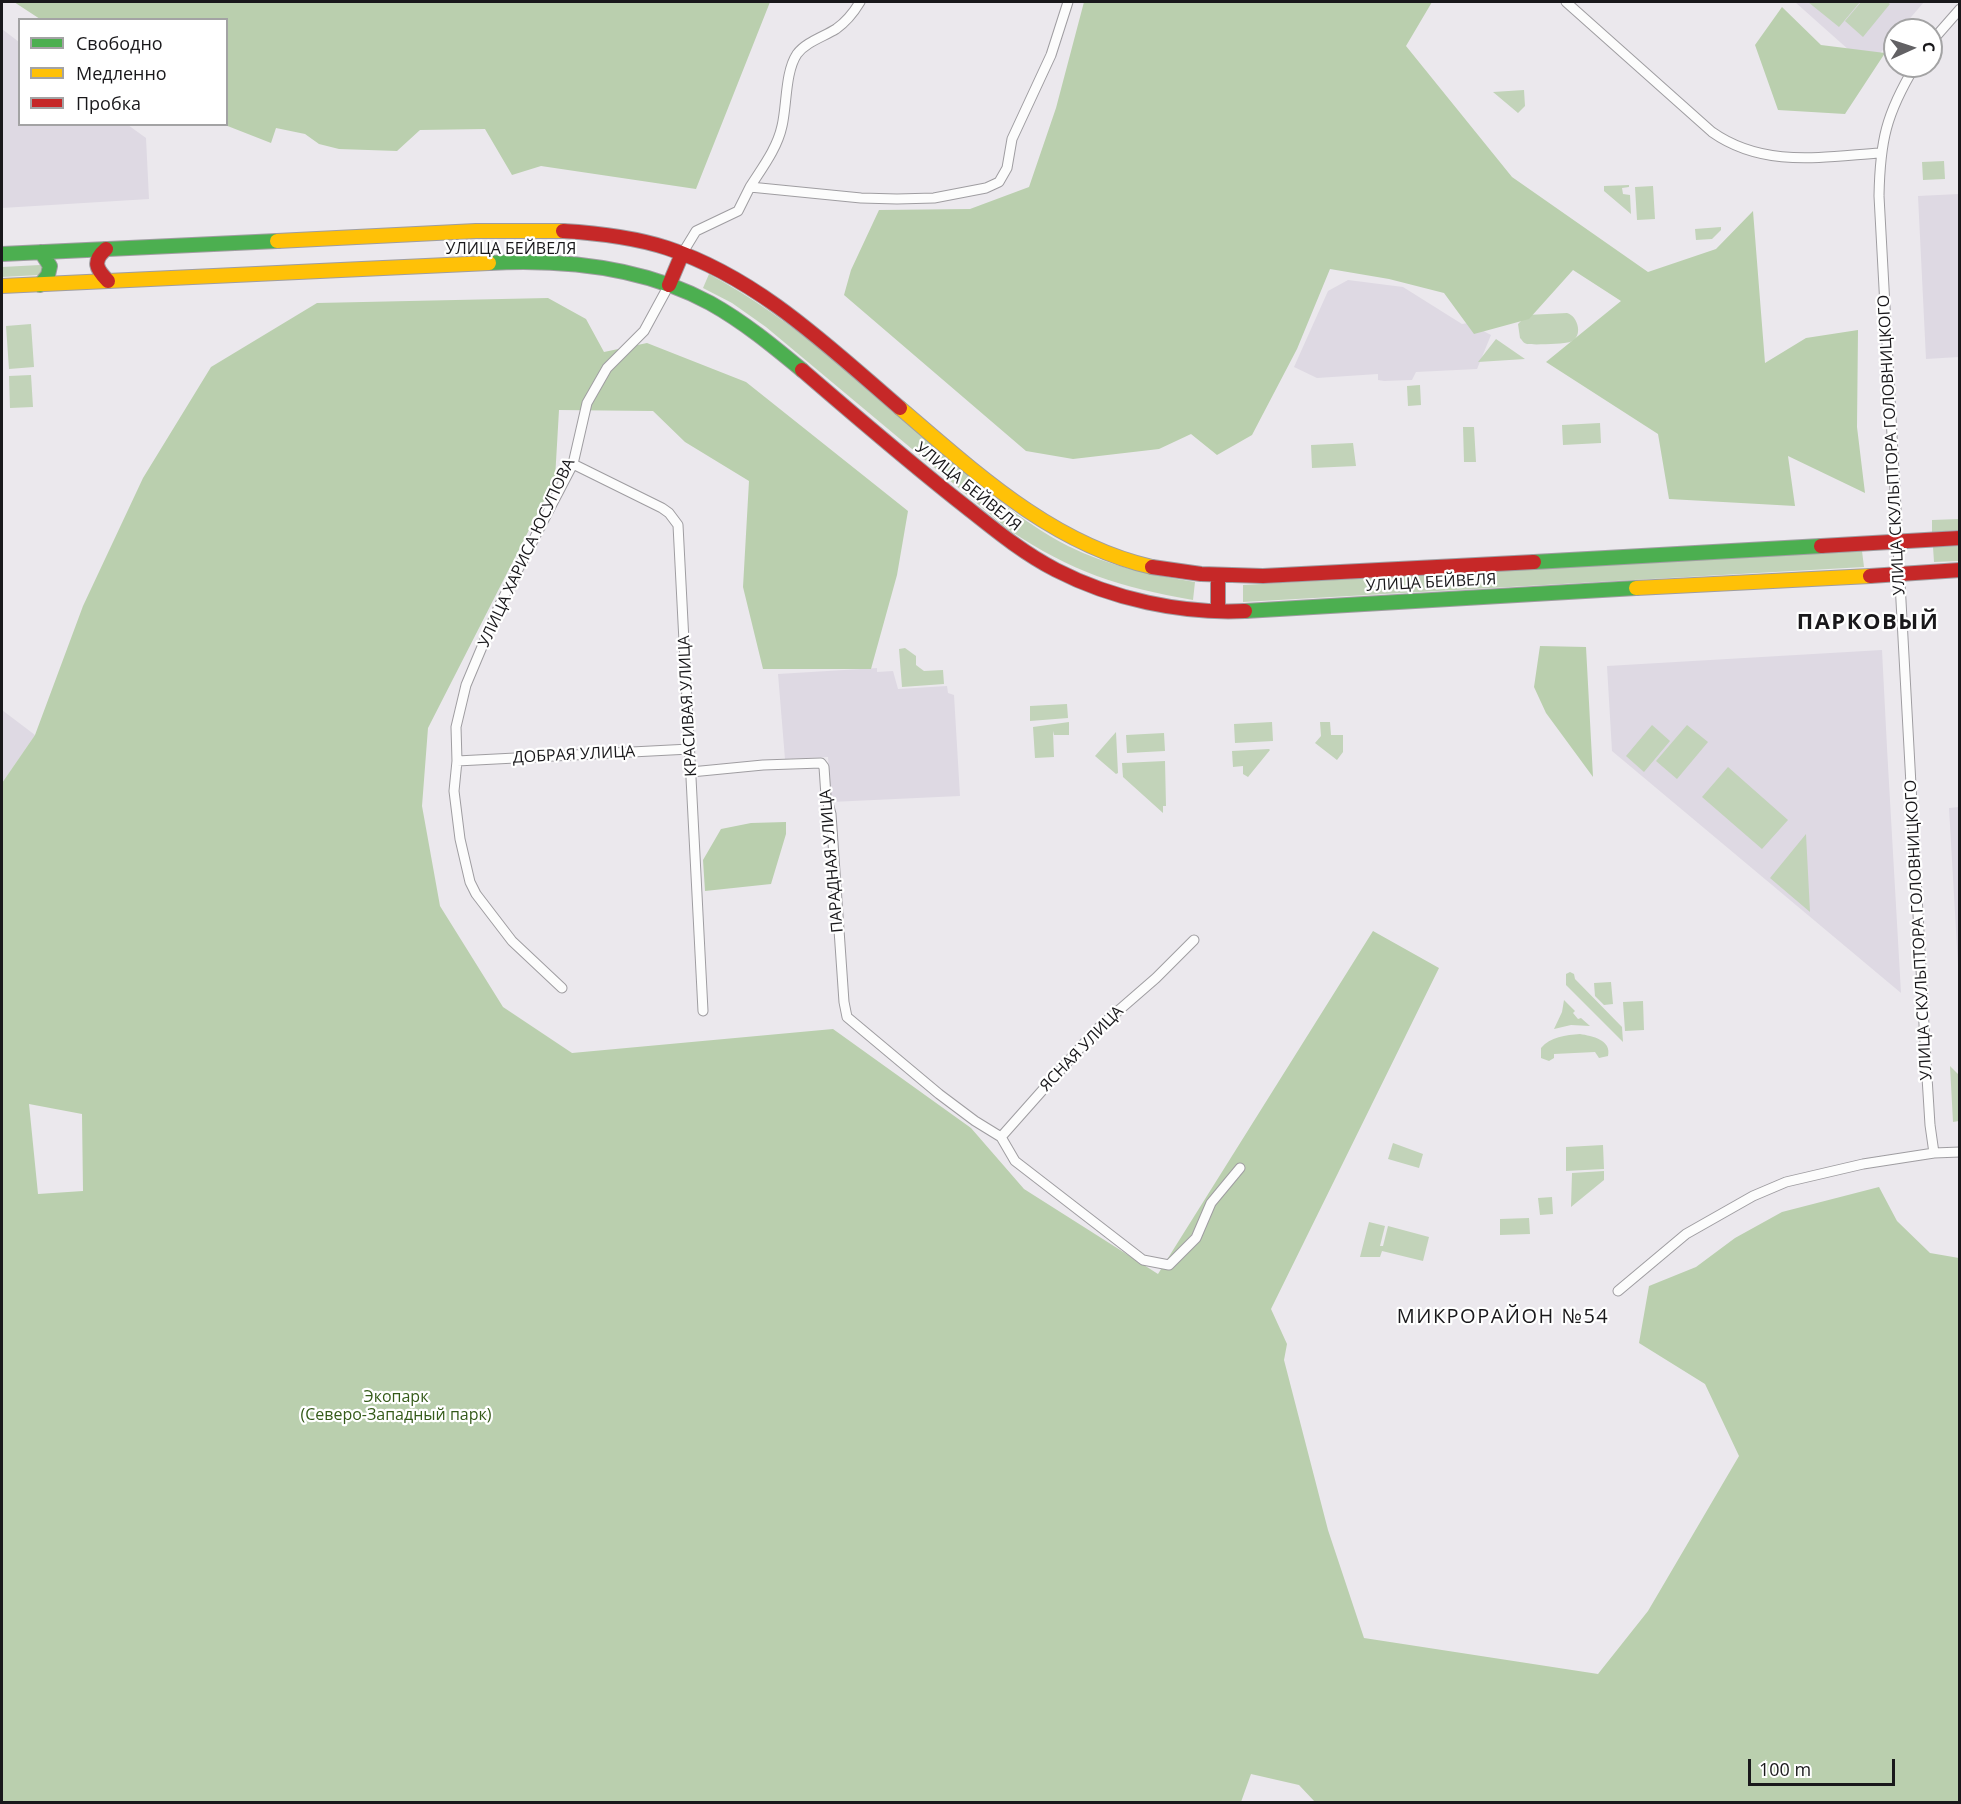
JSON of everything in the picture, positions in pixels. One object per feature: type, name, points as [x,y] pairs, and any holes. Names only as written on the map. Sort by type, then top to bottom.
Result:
[{"type":"main road","name":"УЛИЦА БЕЙВЕЛЯ","points":[[2,254],[530,230],[620,236],[659,245],[728,274],[787,312],[993,487],[1046,524],[1122,559],[1176,571],[1218,576],[1283,576],[1959,537]]},
{"type":"main road","points":[[106,249],[99,255],[96,263],[99,272],[108,281]]},
{"type":"main road","points":[[40,285],[48,275],[50,266],[41,252]]},
{"type":"main road","points":[[669,285],[682,254]]},
{"type":"main road","name":"УЛИЦА БЕЙВЕЛЯ","points":[[2,286],[505,262],[560,262],[631,273],[669,285],[717,306],[777,348],[927,476],[1009,541],[1038,560],[1069,577],[1112,593],[1183,609],[1218,611],[1815,580],[1959,570]]},
{"type":"main road","points":[[1218,576],[1218,611]]},
{"type":"street","points":[[682,254],[696,231],[738,211],[777,145],[792,65],[797,54],[804,47],[837,28],[860,2]]},
{"type":"street","points":[[750,188],[897,199],[934,198],[986,188],[999,182],[1007,168],[1012,139],[1051,56],[1068,2]]},
{"type":"street","points":[[1566,2],[1725,142],[1761,155],[1800,158],[1880,153]]},
{"type":"street","points":[[1943,28],[1959,9]]},
{"type":"street","name":"УЛИЦА СКУЛЬПТОРА ГОЛОВНИЦКОГО","points":[[1908,78],[1893,106],[1880,153],[1879,196],[1930,1125],[1934,1153]]},
{"type":"street","name":"УЛИЦА ХАРИСА ЮСУПОВА","points":[[562,988],[512,941],[476,894],[470,882],[460,839],[454,790],[457,761],[456,727],[466,685],[500,604],[573,464],[587,403],[607,368],[644,331],[669,285]]},
{"type":"street","name":"КРАСИВАЯ УЛИЦА","points":[[573,464],[662,508],[678,525],[703,1011]]},
{"type":"street","name":"ДОБРАЯ УЛИЦА","points":[[457,761],[690,749]]},
{"type":"street","name":"ПАРАДНАЯ УЛИЦА","points":[[691,772],[763,765],[821,763],[824,767],[826,796],[831,814],[844,1002],[847,1017],[939,1094],[1000,1137]]},
{"type":"street","name":"ЯСНАЯ УЛИЦА","points":[[1000,1137],[1095,1031],[1156,978],[1194,940]]},
{"type":"street","points":[[1000,1137],[1015,1161],[1143,1260],[1169,1265],[1196,1238],[1211,1203],[1240,1167]]},
{"type":"street","points":[[1618,1291],[1686,1234],[1753,1196],[1786,1182],[1863,1164],[1934,1153],[1959,1152]]},
{"type":"shaded area","points":[[1795,2],[1924,2],[1910,18],[1883,18],[1883,50],[1868,67]]},
{"type":"shaded area","points":[[2,29],[18,41],[18,126],[129,126],[146,138],[149,199],[2,208]]},
{"type":"shaded area","points":[[1959,194],[1959,357],[1926,359],[1918,196]]},
{"type":"shaded area","points":[[1348,280],[1403,287],[1462,324],[1468,323],[1491,335],[1477,369],[1416,372],[1412,380],[1384,381],[1378,380],[1378,374],[1317,378],[1294,367],[1328,291]]},
{"type":"shaded area","points":[[1882,650],[1901,993],[1612,751],[1607,666]]},
{"type":"shaded area","points":[[877,668],[877,672],[893,671],[898,689],[947,686],[948,693],[954,695],[960,796],[831,802],[828,757],[785,759],[778,674]]},
{"type":"shaded area","points":[[2,710],[35,735],[2,783]]},
{"type":"shaded area","points":[[1959,807],[1960,965],[1958,965],[1949,808]]},
{"type":"green space","points":[[14,2],[770,2],[696,189],[541,166],[512,175],[485,129],[420,130],[397,151],[339,149],[319,144],[305,134],[276,128],[271,143],[228,126],[228,18],[38,18]]},
{"type":"green space","points":[[1084,2],[1432,2],[1406,46],[1512,177],[1648,272],[1716,249],[1753,211],[1765,363],[1806,338],[1858,330],[1857,427],[1865,493],[1788,456],[1795,506],[1669,499],[1658,434],[1546,362],[1621,301],[1573,270],[1529,319],[1474,334],[1444,293],[1389,279],[1330,269],[1297,349],[1252,435],[1217,455],[1191,434],[1159,449],[1073,459],[1026,451],[844,295],[851,270],[879,210],[970,209],[1029,187],[1056,108]]},
{"type":"green space","points":[[1808,2],[1860,2],[1839,27]]},
{"type":"green space","points":[[1861,2],[1890,4],[1863,37],[1845,21]]},
{"type":"green space","points":[[1782,7],[1821,45],[1883,53],[1883,56],[1845,114],[1778,110],[1755,45]]},
{"type":"green space","points":[[1524,90],[1525,106],[1518,113],[1493,92]]},
{"type":"green space","points":[[1944,161],[1945,179],[1923,180],[1922,162]]},
{"type":"green space","points":[[1629,185],[1629,187],[1622,188],[1623,194],[1630,195],[1631,214],[1604,191],[1604,186]]},
{"type":"green space","points":[[1653,186],[1655,219],[1637,220],[1635,187]]},
{"type":"green space","points":[[1721,227],[1712,239],[1696,240],[1695,229]]},
{"type":"green space","points":[[40,265],[44,271],[39,275],[2,277],[2,267]]},
{"type":"green space","points":[[709,274],[771,312],[829,356],[986,490],[1034,526],[1068,546],[1099,559],[1146,573],[1195,582],[1193,600],[1097,576],[1054,557],[1009,530],[766,327],[732,303],[703,288]]},
{"type":"green space","name":"Экопарк (Северо-Западный парк)","points":[[548,298],[586,319],[604,352],[647,343],[746,382],[908,511],[897,575],[871,669],[763,669],[743,587],[749,481],[685,442],[653,411],[559,410],[555,479],[428,728],[422,806],[440,906],[503,1007],[572,1053],[833,1029],[971,1128],[1024,1189],[1158,1274],[1373,931],[1439,968],[1271,1309],[1287,1344],[1284,1360],[1328,1530],[1364,1638],[1598,1674],[1648,1611],[1739,1456],[1705,1384],[1639,1343],[1649,1286],[1696,1267],[1735,1238],[1782,1212],[1879,1187],[1897,1221],[1930,1253],[1959,1258],[1959,1802],[1315,1802],[1299,1785],[1251,1774],[1241,1802],[2,1802],[2,783],[35,735],[83,606],[143,478],[211,367],[317,303]],"holes":[[[29,1104],[82,1114],[83,1191],[38,1194]]]},
{"type":"green space","points":[[1567,313],[1574,318],[1578,327],[1577,336],[1570,342],[1527,344],[1520,338],[1518,324],[1527,315]]},
{"type":"green space","points":[[31,324],[34,367],[9,369],[6,326]]},
{"type":"green space","points":[[1496,339],[1525,359],[1478,362]]},
{"type":"green space","points":[[31,375],[33,407],[10,408],[9,376]]},
{"type":"green space","points":[[1420,385],[1421,405],[1408,406],[1407,386]]},
{"type":"green space","points":[[1600,423],[1601,443],[1563,445],[1562,425]]},
{"type":"green space","points":[[1463,427],[1474,427],[1476,462],[1464,462]]},
{"type":"green space","points":[[1353,443],[1356,466],[1312,468],[1311,445]]},
{"type":"green space","points":[[1959,519],[1959,530],[1932,532],[1932,520]]},
{"type":"green space","points":[[1959,546],[1959,561],[1934,562],[1933,547]]},
{"type":"green space","points":[[1862,551],[1864,567],[1243,602],[1243,585]]},
{"type":"green space","points":[[1540,646],[1586,647],[1593,777],[1546,713],[1534,687]]},
{"type":"green space","points":[[905,648],[916,656],[916,665],[924,671],[943,670],[944,684],[902,687],[899,649]]},
{"type":"green space","points":[[1067,704],[1068,718],[1030,721],[1030,706]]},
{"type":"green space","points":[[1069,722],[1069,735],[1054,735],[1053,731],[1054,757],[1035,758],[1033,727]]},
{"type":"green space","points":[[1272,722],[1273,741],[1235,743],[1234,724]]},
{"type":"green space","points":[[1320,722],[1330,722],[1331,735],[1343,735],[1343,752],[1337,760],[1315,743],[1321,736]]},
{"type":"green space","points":[[1652,725],[1670,741],[1644,772],[1626,756]]},
{"type":"green space","points":[[1687,725],[1708,742],[1677,779],[1656,761]]},
{"type":"green space","points":[[1116,732],[1118,773],[1116,774],[1095,756]]},
{"type":"green space","points":[[1164,733],[1165,751],[1127,753],[1126,735]]},
{"type":"green space","points":[[1269,749],[1248,777],[1243,774],[1243,766],[1233,767],[1232,751]]},
{"type":"green space","points":[[1165,761],[1166,806],[1163,806],[1163,813],[1123,777],[1122,763]]},
{"type":"green space","points":[[1728,767],[1788,820],[1762,849],[1702,797]]},
{"type":"green space","points":[[786,822],[786,834],[771,884],[705,891],[703,860],[721,829],[751,823]]},
{"type":"green space","points":[[1806,834],[1810,912],[1770,878]]},
{"type":"green space","points":[[1570,972],[1622,1027],[1623,1042],[1566,985],[1566,974]]},
{"type":"green space","points":[[1611,982],[1613,1004],[1604,1005],[1595,996],[1594,983]]},
{"type":"green space","points":[[1564,1000],[1575,1011],[1573,1013],[1578,1019],[1581,1018],[1590,1026],[1571,1025],[1554,1029],[1562,1012]]},
{"type":"green space","points":[[1643,1001],[1644,1030],[1625,1031],[1623,1002]]},
{"type":"green space","points":[[1580,1034],[1604,1043],[1607,1046],[1608,1056],[1599,1058],[1595,1052],[1554,1054],[1554,1058],[1549,1061],[1541,1058],[1541,1048],[1549,1041]]},
{"type":"green space","points":[[1950,1066],[1959,1075],[1959,1121],[1953,1122]]},
{"type":"green space","points":[[1393,1143],[1423,1154],[1419,1168],[1388,1159]]},
{"type":"green space","points":[[1603,1145],[1604,1169],[1566,1171],[1566,1147]]},
{"type":"green space","points":[[1604,1171],[1604,1180],[1571,1207],[1572,1173]]},
{"type":"green space","points":[[1552,1197],[1553,1214],[1540,1215],[1538,1198]]},
{"type":"green space","points":[[1529,1218],[1530,1234],[1500,1235],[1500,1219]]},
{"type":"green space","points":[[1369,1222],[1385,1226],[1380,1246],[1383,1246],[1388,1226],[1429,1237],[1423,1261],[1382,1251],[1380,1257],[1360,1257]]},
{"type":"traffic: fast","points":[[2,254],[277,241]]},
{"type":"traffic: fast","points":[[40,285],[48,275],[50,266],[41,252]]},
{"type":"traffic: fast","points":[[489,263],[574,264],[630,273],[658,281],[723,310],[802,370]]},
{"type":"traffic: fast","points":[[1534,562],[1821,546]]},
{"type":"traffic: fast","points":[[1245,611],[1636,588]]},
{"type":"traffic: slow","points":[[277,241],[476,231],[563,231]]},
{"type":"traffic: slow","points":[[2,286],[489,263]]},
{"type":"traffic: slow","points":[[900,408],[987,481],[1048,524],[1081,542],[1152,567]]},
{"type":"traffic: slow","points":[[1636,588],[1870,576]]},
{"type":"traffic: jam","points":[[563,231],[615,236],[654,244],[700,261],[732,277],[791,316],[900,408]]},
{"type":"traffic: jam","points":[[106,249],[99,257],[97,265],[108,281]]},
{"type":"traffic: jam","points":[[669,285],[682,254]]},
{"type":"traffic: jam","points":[[802,370],[936,483],[1017,546],[1056,570],[1124,597],[1196,610],[1245,611]]},
{"type":"traffic: jam","points":[[1821,546],[1960,538]]},
{"type":"traffic: jam","points":[[1152,567],[1201,574],[1263,576],[1534,562]]},
{"type":"traffic: jam","points":[[1870,576],[1960,570]]},
{"type":"traffic: jam","points":[[1218,576],[1218,611]]},
{"type":"district","name":"ПАРКОВЫЙ","points":[[1868,623]]},
{"type":"district","name":"МИКРОРАЙОН №54","points":[[1503,1317]]}]
